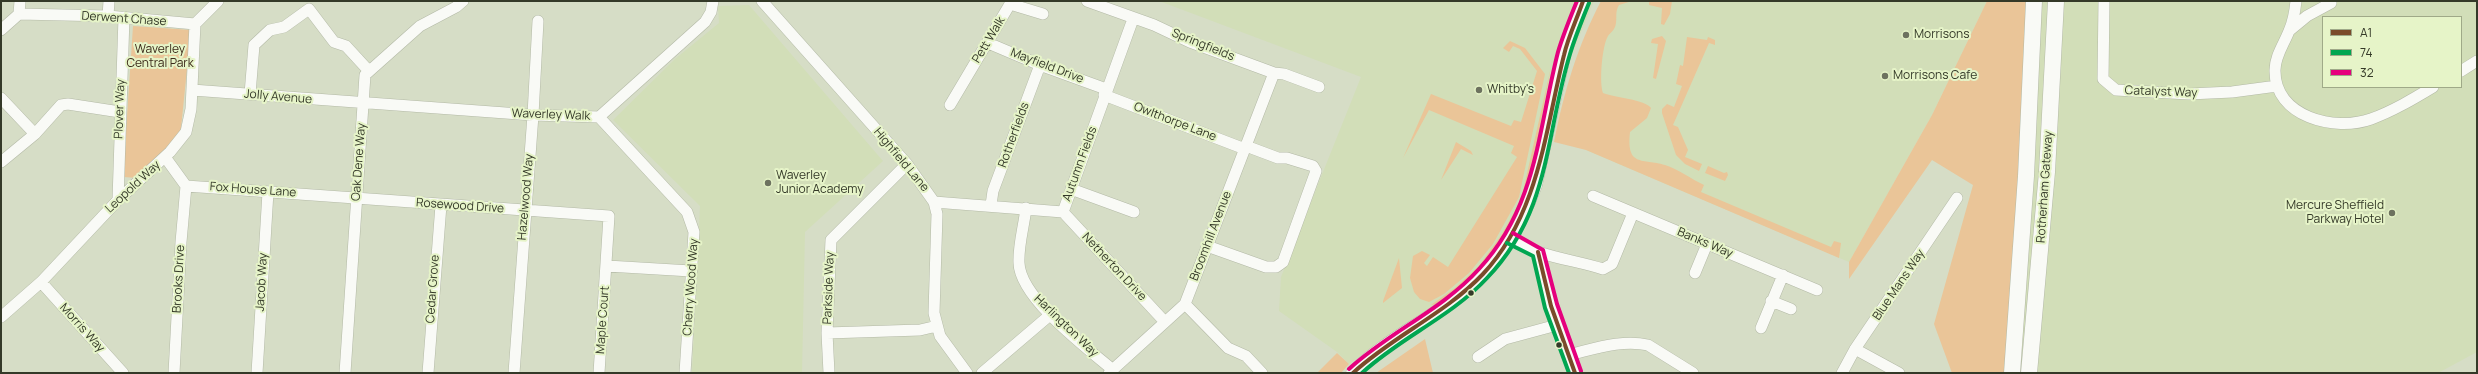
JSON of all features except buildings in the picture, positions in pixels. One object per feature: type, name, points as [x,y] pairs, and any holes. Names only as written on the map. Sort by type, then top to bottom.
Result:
[{"type":"highway","name":"Rotherham Gateway","points":[[2012,373],[2026,176],[2034,1]]},
{"type":"highway","name":"Rotherham Gateway","points":[[2029,373],[2047,172],[2056,1]]},
{"type":"main road","points":[[1353,373],[1385,347],[1467,290],[1510,238],[1528,204],[1535,185],[1564,53],[1583,1]]},
{"type":"street","points":[[1,30],[19,14],[20,1]]},
{"type":"street","points":[[108,16],[109,1]]},
{"type":"street","points":[[195,24],[218,1]]},
{"type":"street","points":[[250,94],[254,44],[270,30],[284,27],[309,10],[334,42],[346,46],[368,70],[420,26],[456,7],[463,1]]},
{"type":"street","name":"Waverley Walk","points":[[363,104],[534,115],[600,117],[705,22],[711,12],[713,1]]},
{"type":"street","name":"Highfield Lane","points":[[762,1],[907,164],[934,202],[937,214],[934,313],[940,336],[967,373]]},
{"type":"street","name":"Springfields","points":[[1087,1],[1133,19],[1154,25],[1190,42],[1274,73],[1284,74],[1319,87]]},
{"type":"street","name":"Catalyst Way","points":[[2104,1],[2103,79],[2116,90],[2189,94],[2232,92],[2277,86]]},
{"type":"street","points":[[2296,1],[2290,30],[2275,63],[2277,86],[2284,100],[2297,112],[2322,120],[2341,123],[2370,119],[2405,104],[2431,88]]},
{"type":"street","points":[[2316,1],[2334,2]]},
{"type":"street","points":[[2290,30],[2307,16],[2334,2]]},
{"type":"street","name":"Pett Walk","points":[[950,105],[1010,4],[1043,14]]},
{"type":"street","name":"Derwent Chase","points":[[19,14],[108,16],[195,24]]},
{"type":"street","name":"Plover Way","points":[[118,200],[124,17]]},
{"type":"street","name":"Autumn Fields","points":[[934,202],[991,205],[1062,212],[1133,19]]},
{"type":"street","name":"Hazelwood Way","points":[[514,373],[525,210],[534,115],[538,21]]},
{"type":"street","name":"Leopold Way","points":[[1,317],[41,282],[118,200],[165,157],[186,132],[192,90],[195,24]]},
{"type":"street","name":"Mayfield Drive","points":[[988,43],[1105,92]]},
{"type":"street","points":[[2462,70],[2477,61]]},
{"type":"street","name":"Rotherfields","points":[[991,205],[993,191],[1040,65]]},
{"type":"street","name":"Oak Dene Way","points":[[345,373],[365,75],[368,70]]},
{"type":"street","name":"Broomhill Avenue","points":[[1111,371],[1185,304],[1274,73]]},
{"type":"street","name":"Jolly Avenue","points":[[192,90],[363,104]]},
{"type":"street","name":"Owlthorpe Lane","points":[[1105,92],[1245,148],[1278,158],[1288,158],[1313,166],[1316,172],[1283,262],[1276,267],[1266,267],[1207,246]]},
{"type":"street","points":[[1,98],[35,134]]},
{"type":"street","points":[[1,162],[35,134],[61,105],[68,104],[120,112]]},
{"type":"street","name":"Cherry Wood Way","points":[[600,117],[687,212],[694,232],[685,373]]},
{"type":"street","points":[[165,157],[186,186]]},
{"type":"street","name":"Parkside Way","points":[[830,373],[827,333],[830,240],[907,164]]},
{"type":"street","name":"Fox House Lane","points":[[186,186],[356,197]]},
{"type":"street","name":"Brooks Drive","points":[[174,373],[181,242],[186,186]]},
{"type":"street","points":[[1071,189],[1134,212]]},
{"type":"street","name":"Jacob Way","points":[[257,373],[268,192]]},
{"type":"street","name":"Banks Way","points":[[1594,196],[1817,290]]},
{"type":"street","name":"Rosewood Drive","points":[[356,197],[441,205],[610,216],[607,266]]},
{"type":"street","name":"Blue Mans Way","points":[[1842,373],[1855,349],[1957,198]]},
{"type":"street","name":"Cedar Grove","points":[[428,373],[441,205]]},
{"type":"street","name":"Harlington Way","points":[[1026,208],[1018,263],[1026,287],[1050,315],[1111,371]]},
{"type":"street","name":"Netherton Drive","points":[[1062,212],[1165,322]]},
{"type":"street","points":[[1510,238],[1520,245],[1538,252],[1606,268],[1612,264],[1633,213]]},
{"type":"street","points":[[1695,273],[1707,244]]},
{"type":"street","points":[[1538,252],[1551,306],[1575,373]]},
{"type":"street","points":[[607,266],[691,271]]},
{"type":"street","name":"Maple Court","points":[[599,373],[607,266]]},
{"type":"street","points":[[1761,328],[1783,275]]},
{"type":"street","name":"Morris Way","points":[[41,282],[123,373]]},
{"type":"street","points":[[1772,301],[1791,309]]},
{"type":"street","points":[[1185,304],[1228,348],[1246,356],[1262,373]]},
{"type":"street","points":[[982,373],[1050,315]]},
{"type":"street","points":[[1478,357],[1505,339],[1557,325]]},
{"type":"street","points":[[827,333],[920,330],[937,326]]},
{"type":"street","points":[[1568,355],[1618,343],[1640,343],[1648,345],[1693,373]]},
{"type":"street","points":[[1855,349],[1899,373]]},
{"type":"shaded area","points":[[1159,1],[1594,1],[1572,54],[1560,49],[1519,211],[1482,267],[1437,304],[1349,364],[1337,352],[1279,311],[1281,277],[1361,77]]},
{"type":"shaded area","points":[[1607,1],[1987,1],[1932,115],[1849,262],[1586,150]]},
{"type":"shaded area","points":[[2021,1],[2477,1],[2477,352],[2438,373],[1997,373]]},
{"type":"shaded area","name":"Waverley Junior Academy","points":[[749,5],[883,161],[805,232],[802,373],[692,373],[700,206],[613,120],[675,59],[719,23],[718,6]]},
{"type":"green space","points":[[1601,1],[1632,1],[1619,5],[1618,7],[1614,29],[1608,36],[1604,48],[1601,81],[1603,93],[1643,103],[1651,108],[1647,118],[1630,132],[1629,143],[1634,156],[1643,161],[1665,165],[1675,169],[1704,185],[1701,192],[1831,247],[1834,241],[1841,243],[1839,258],[1586,150],[1554,142],[1562,105],[1572,70],[1592,18]]},
{"type":"green space","points":[[1649,1],[1672,1],[1670,14],[1664,25],[1661,24],[1662,8],[1649,5]]},
{"type":"green space","points":[[1987,1],[2027,1],[2019,184],[2004,373],[1952,373],[1934,324],[1973,185],[1932,160],[1849,279],[1849,262],[1932,115]]},
{"type":"green space","name":"Waverley Central Park","points":[[133,26],[191,30],[181,128],[175,142],[138,178],[123,177]]},
{"type":"green space","points":[[1662,36],[1666,41],[1656,79],[1653,78],[1658,44],[1651,43],[1652,39]]},
{"type":"green space","points":[[1687,37],[1707,40],[1708,37],[1715,40],[1715,45],[1709,43],[1673,125],[1678,127],[1688,150],[1685,157],[1702,164],[1699,171],[1685,164],[1676,155],[1662,113],[1662,109],[1667,104],[1674,107],[1682,86],[1676,84],[1680,65],[1683,66]]},
{"type":"green space","points":[[1510,41],[1525,48],[1545,74],[1519,197],[1493,244],[1469,273],[1444,294],[1429,302],[1420,299],[1414,292],[1410,278],[1413,256],[1422,251],[1430,255],[1424,263],[1427,266],[1433,257],[1448,267],[1517,157],[1511,153],[1514,146],[1429,110],[1403,158],[1431,94],[1511,126],[1514,120],[1521,122],[1537,71],[1520,49],[1513,46],[1509,52],[1503,48]]},
{"type":"green space","points":[[1551,67],[1529,186],[1510,226],[1482,267],[1461,287],[1437,304],[1431,305],[1455,288],[1479,266],[1502,234],[1521,200]]},
{"type":"green space","points":[[1456,142],[1471,151],[1473,155],[1461,149],[1441,180]]},
{"type":"green space","points":[[1708,166],[1724,173],[1727,172],[1728,175],[1725,181],[1705,173]]},
{"type":"green space","points":[[1399,258],[1402,288],[1383,303],[1383,301]]},
{"type":"green space","points":[[1425,339],[1433,373],[1376,373]]},
{"type":"green space","points":[[1337,353],[1349,364],[1341,373],[1317,373]]},
{"type":"transit line","name":"32","points":[[1349,369],[1381,344],[1449,297],[1479,269],[1498,245],[1513,220],[1524,194],[1540,139],[1558,52],[1577,1]]},
{"type":"transit line","name":"A1","points":[[1353,373],[1468,288],[1483,274],[1502,250],[1517,225],[1528,198],[1545,142],[1566,48],[1583,1]]},
{"type":"transit line","name":"74","points":[[1362,373],[1393,348],[1442,316],[1473,292],[1508,253],[1523,226],[1535,199],[1543,172],[1570,54],[1589,3]]},
{"type":"transit line","name":"32","points":[[1513,233],[1543,250],[1557,304],[1581,371]]},
{"type":"transit line","name":"74","points":[[1507,243],[1533,256],[1545,308],[1569,373]]},
{"type":"transit line","name":"A1","points":[[1538,252],[1551,306],[1575,373]]},
{"type":"place","name":"Morrisons","points":[[1906,35]]},
{"type":"place","name":"Morrisons Cafe","points":[[1885,76]]},
{"type":"place","name":"Whitby's","points":[[1479,90]]},
{"type":"place","name":"Waverley Junior Academy","points":[[768,183]]},
{"type":"place","name":"Mercure Sheffield Parkway Hotel","points":[[2392,213]]}]
